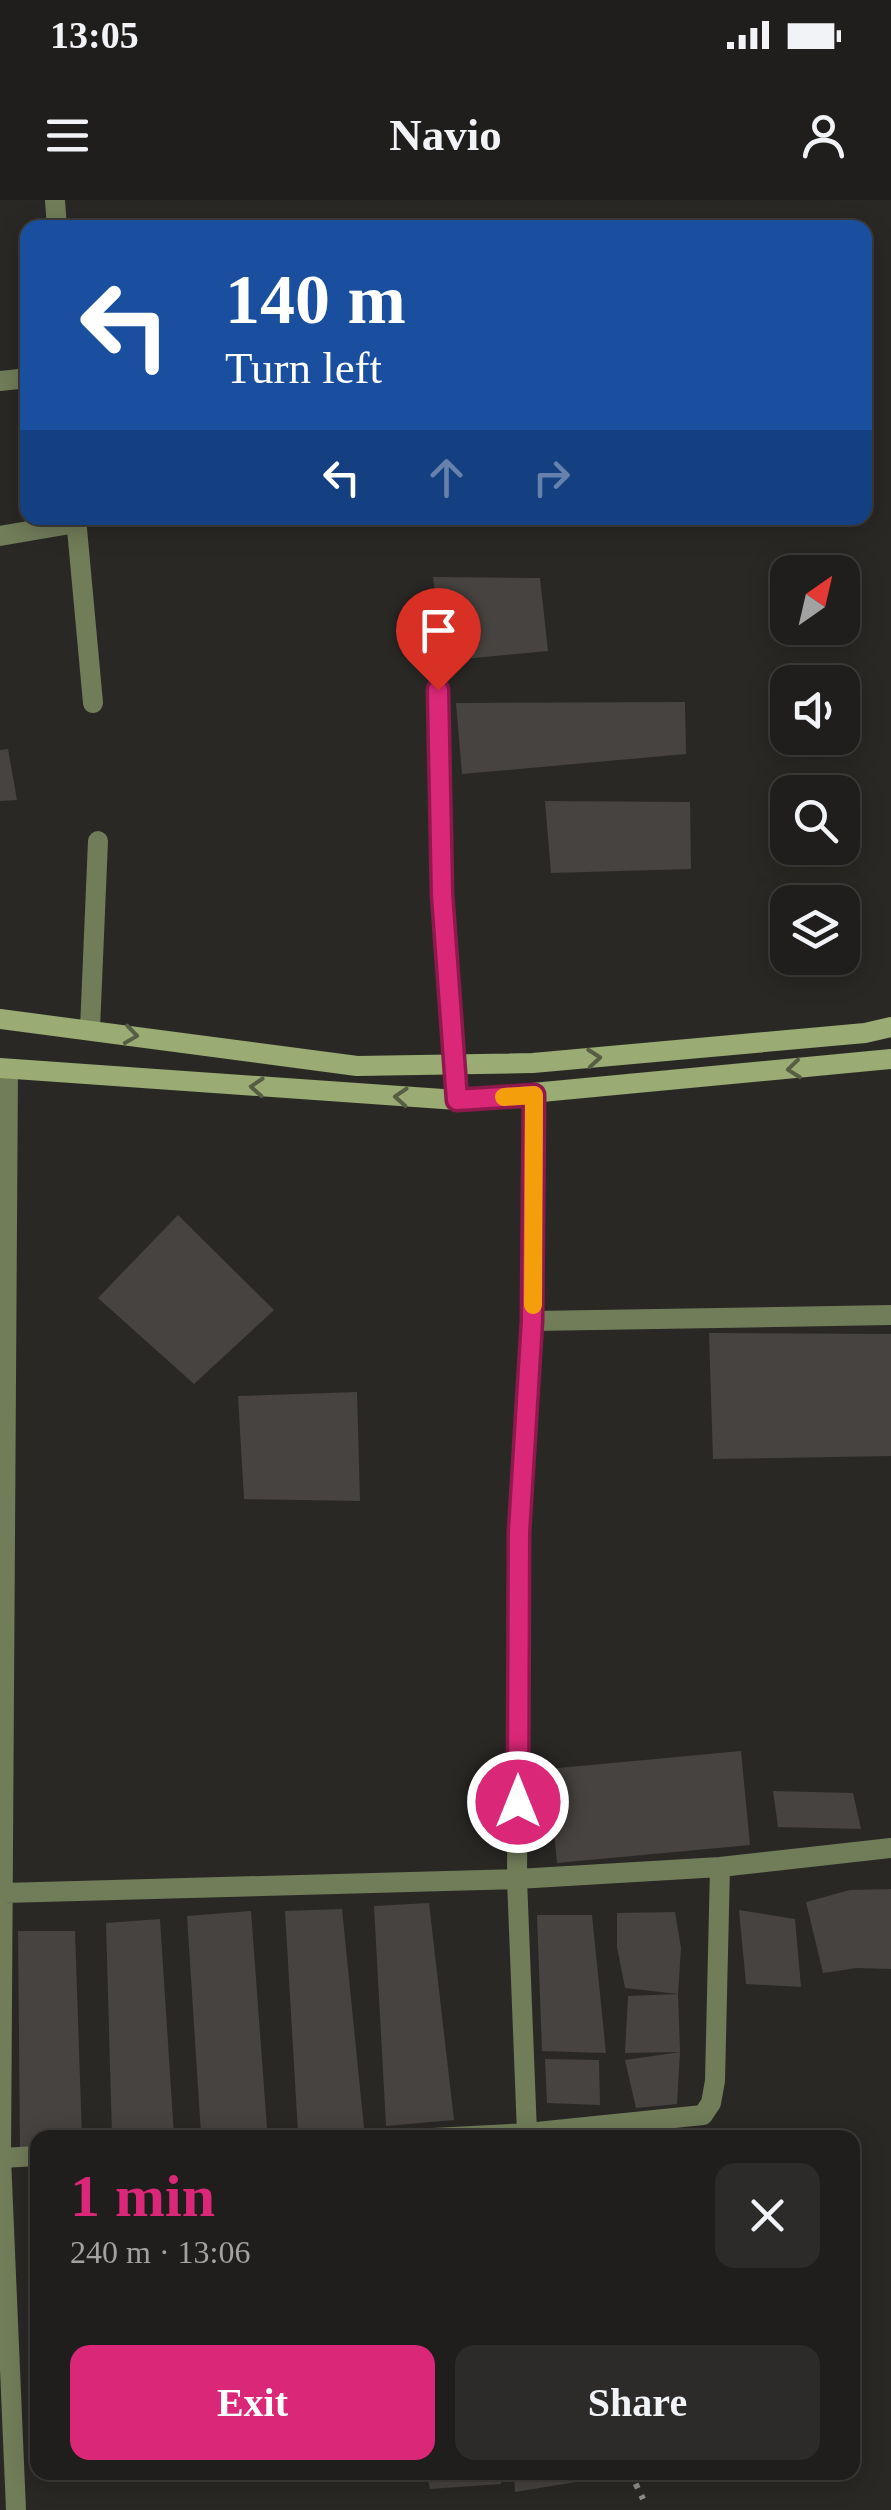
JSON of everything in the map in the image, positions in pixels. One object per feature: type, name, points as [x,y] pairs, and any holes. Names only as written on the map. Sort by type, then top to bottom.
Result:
[{"type":"main road","points":[[0,1018],[356,1066],[534,1063],[865,1033],[891,1027]]},
{"type":"main road","points":[[4,1068],[457,1100],[891,1059]]},
{"type":"main road","points":[[534,1063],[534,1095]]},
{"type":"main road","points":[[455,1066],[457,1100]]},
{"type":"street","points":[[0,536],[52,525]]},
{"type":"street","points":[[76,525],[93,703]]},
{"type":"street","points":[[438,690],[442,894],[455,1066]]},
{"type":"street","points":[[90,1029],[98,841]]},
{"type":"street","points":[[4,1068],[1,2158],[16,2510]]},
{"type":"street","points":[[527,2130],[517,1879],[519,1532],[532,1321],[534,1095]]},
{"type":"street","points":[[532,1321],[891,1315]]},
{"type":"street","points":[[4,1892],[517,1879],[720,1867],[891,1848]]},
{"type":"street","points":[[563,2130],[693,2119],[707,2110],[715,2081],[720,1867]]},
{"type":"street","points":[[1,2158],[30,2156]]},
{"type":"path","points":[[634,2480],[643,2498]]},
{"type":"building","points":[[433,577],[540,578],[548,651],[443,661]]},
{"type":"building","points":[[685,702],[686,754],[462,774],[456,703]]},
{"type":"building","points":[[8,749],[17,800],[0,801],[0,750]]},
{"type":"building","points":[[545,801],[690,802],[691,869],[551,873]]},
{"type":"building","points":[[178,1215],[274,1310],[194,1384],[98,1298]]},
{"type":"building","points":[[709,1333],[891,1334],[891,1456],[713,1459]]},
{"type":"building","points":[[357,1392],[360,1501],[244,1499],[238,1396]]},
{"type":"building","points":[[741,1751],[750,1845],[557,1863],[548,1769]]},
{"type":"building","points":[[773,1791],[853,1793],[861,1829],[778,1827]]},
{"type":"building","points":[[891,1889],[891,1969],[823,1973],[806,1902],[850,1890]]},
{"type":"building","points":[[429,1903],[454,2120],[386,2126],[374,1906]]},
{"type":"building","points":[[342,1909],[364,2128],[298,2130],[285,1911]]},
{"type":"building","points":[[739,1910],[795,1919],[801,1987],[746,1984]]},
{"type":"building","points":[[251,1911],[267,2128],[201,2130],[187,1916]]},
{"type":"building","points":[[675,1912],[681,1948],[678,1994],[625,1988],[617,1947],[617,1913]]},
{"type":"building","points":[[537,1915],[592,1915],[606,2053],[542,2051]]},
{"type":"building","points":[[160,1919],[174,2130],[112,2130],[106,1923]]},
{"type":"building","points":[[18,1931],[75,1931],[82,2130],[30,2130],[30,2149],[20,2150]]},
{"type":"building","points":[[678,1994],[680,2052],[625,2053],[628,1996]]},
{"type":"building","points":[[680,2052],[677,2104],[636,2108],[625,2060]]},
{"type":"building","points":[[545,2059],[599,2060],[600,2105],[547,2103]]},
{"type":"building","points":[[428,2480],[501,2480],[501,2484],[430,2489]]},
{"type":"building","points":[[514,2480],[588,2480],[515,2492]]},
{"type":"slow traffic","points":[[504,1097],[534,1095],[533,1305]]},
{"type":"route","points":[[438,690],[442,894],[457,1100],[534,1095],[532,1321],[519,1532],[518,1802]]}]
